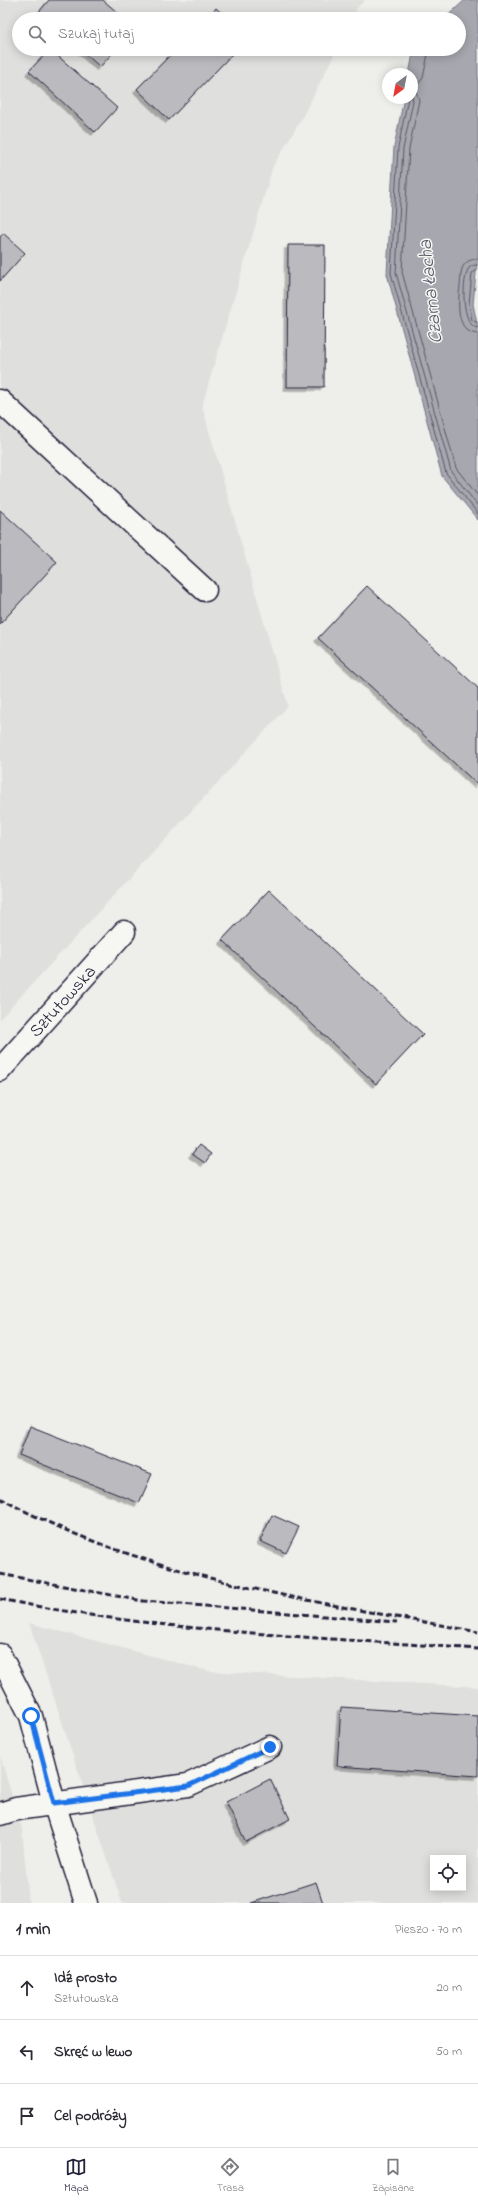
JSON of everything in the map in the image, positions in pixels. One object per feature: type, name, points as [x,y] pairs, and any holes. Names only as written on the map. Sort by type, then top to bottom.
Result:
[{"type":"street","points":[[0,401],[205,590]]},
{"type":"street","name":"Sztutowska","points":[[0,1070],[124,932]]},
{"type":"street","points":[[0,1655],[31,1716],[54,1803],[86,1903]]},
{"type":"street","points":[[0,1814],[16,1809],[54,1803],[188,1786],[270,1747]]},
{"type":"shaded area","points":[[0,0],[365,0],[355,12],[12,12],[12,56],[333,56],[302,118],[273,166],[202,406],[288,706],[0,1019]]},
{"type":"shaded area","points":[[29,1623],[208,1671],[478,1687],[478,1903],[122,1903]]},
{"type":"shaded area","points":[[0,1756],[22,1829],[29,1903],[0,1903]]},
{"type":"water","name":"Czarna Łacha","points":[[465,0],[478,0],[478,253],[473,304],[478,329],[478,520],[442,476],[387,274],[394,147],[403,104],[418,104],[418,68],[410,68],[413,56],[466,56],[466,12],[452,12]]},
{"type":"building","points":[[49,0],[103,0],[117,12],[39,12]]},
{"type":"building","points":[[216,8],[220,12],[212,12]]},
{"type":"building","points":[[43,56],[58,56],[117,108],[95,132],[29,71]]},
{"type":"building","points":[[88,56],[110,56],[100,67]]},
{"type":"building","points":[[169,56],[230,56],[169,120],[137,89]]},
{"type":"building","points":[[3,233],[25,253],[0,281],[0,237]]},
{"type":"building","points":[[288,245],[325,245],[324,387],[287,387]]},
{"type":"building","points":[[0,510],[57,562],[0,624]]},
{"type":"building","points":[[367,586],[478,688],[478,785],[318,638]]},
{"type":"building","points":[[269,890],[423,1034],[376,1084],[222,940]]},
{"type":"building","points":[[199,1145],[211,1154],[205,1163],[192,1154]]},
{"type":"building","points":[[30,1426],[152,1474],[139,1503],[19,1455]]},
{"type":"building","points":[[272,1515],[299,1527],[286,1553],[260,1541]]},
{"type":"building","points":[[341,1707],[478,1716],[478,1776],[337,1766]]},
{"type":"building","points":[[270,1779],[290,1819],[246,1842],[226,1802]]},
{"type":"building","points":[[316,1882],[323,1903],[251,1903]]},
{"type":"railway","points":[[0,1498],[56,1526],[114,1549],[173,1568],[233,1584],[294,1597],[478,1632]]},
{"type":"railway","points":[[0,1574],[143,1601],[397,1622]]},
{"type":"railway","points":[[0,1599],[118,1619],[178,1626],[298,1637],[478,1649]]},
{"type":"route","points":[[31,1716],[54,1803],[188,1786],[270,1747]]}]
